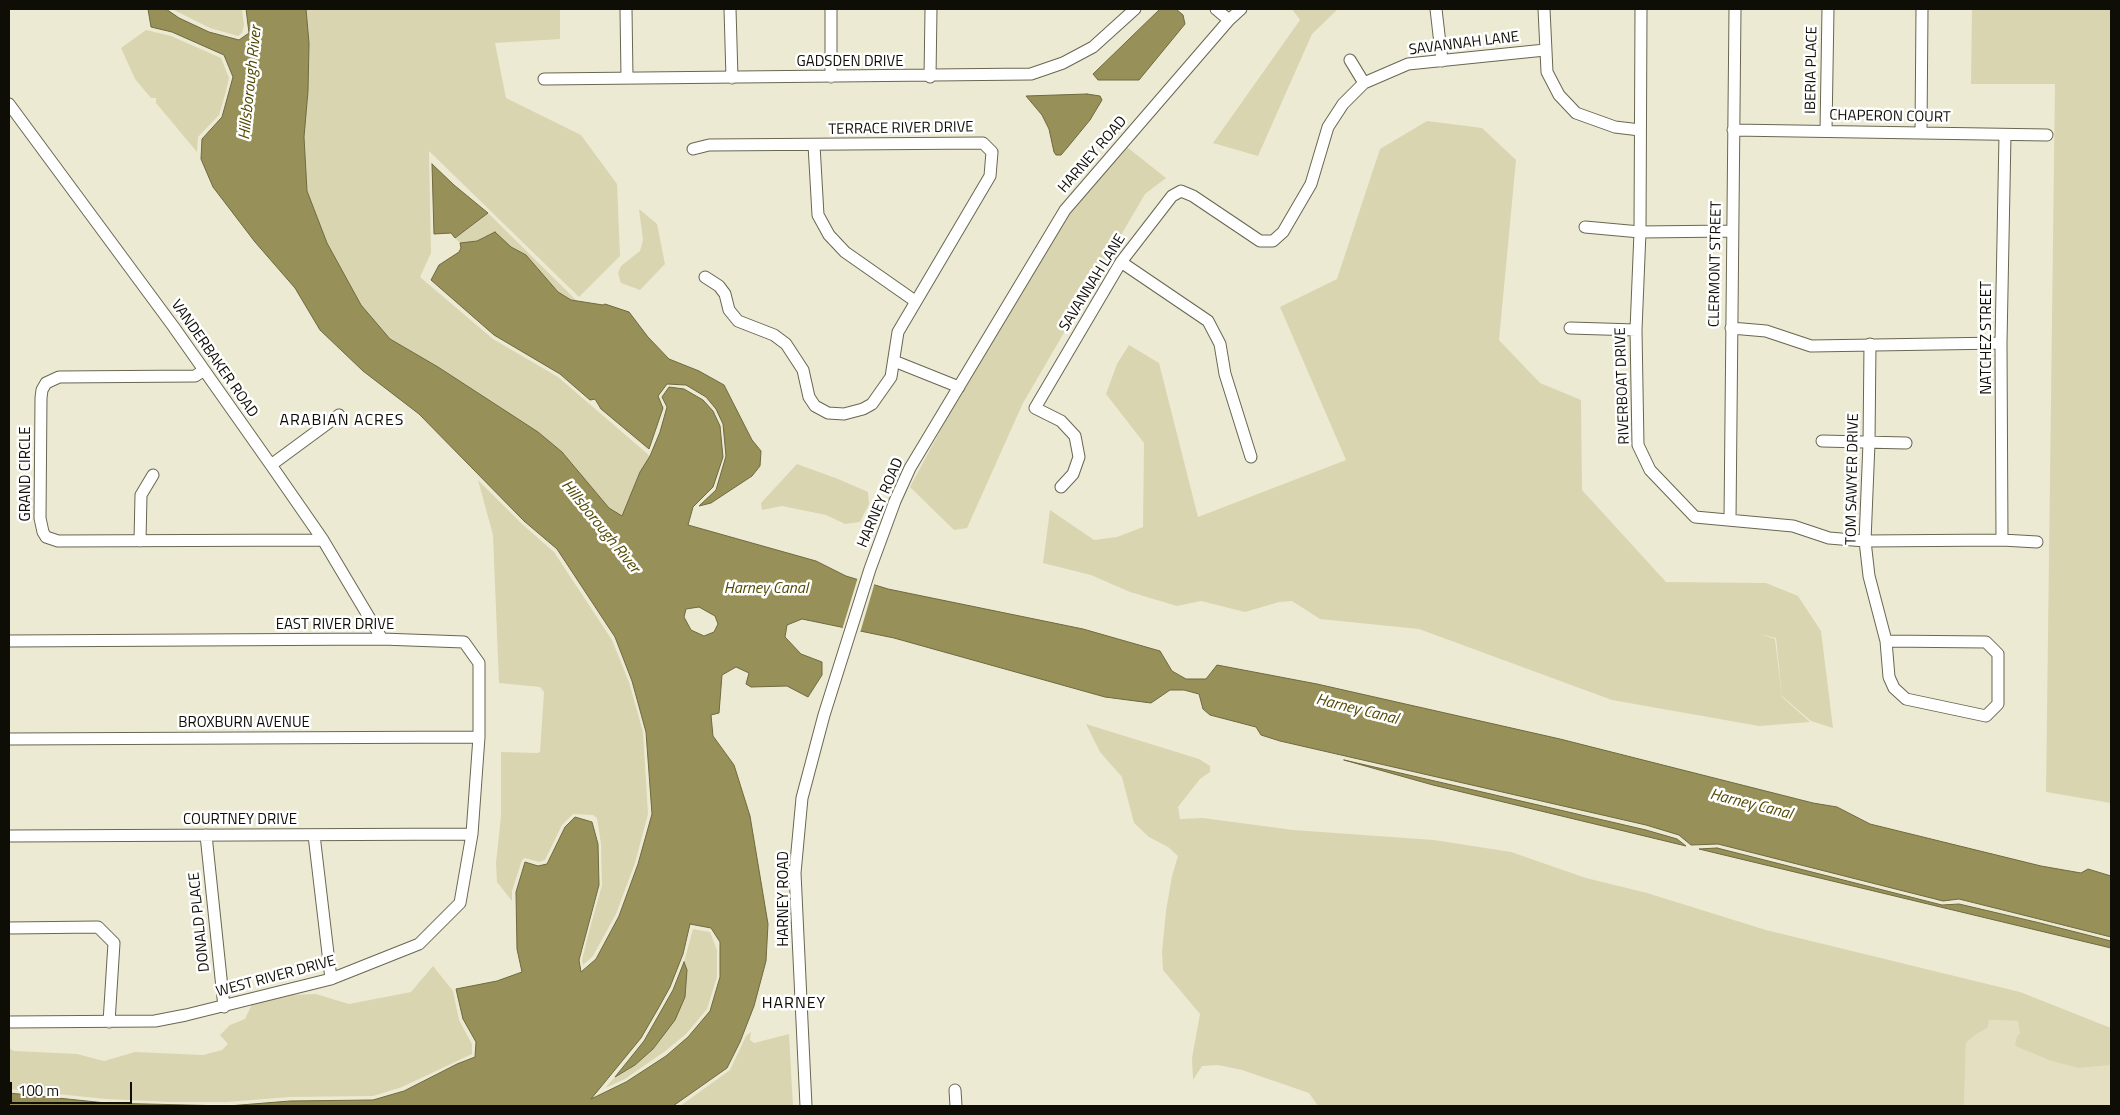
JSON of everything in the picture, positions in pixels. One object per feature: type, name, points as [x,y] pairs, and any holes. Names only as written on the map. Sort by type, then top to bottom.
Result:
[{"type":"street","points":[[626,9],[627,78]]},
{"type":"street","points":[[730,9],[732,78]]},
{"type":"street","points":[[830,9],[831,77]]},
{"type":"street","points":[[930,77],[931,9]]},
{"type":"street","name":"GADSDEN DRIVE","points":[[544,79],[930,77],[1031,74],[1063,63],[1093,47],[1134,9]]},
{"type":"street","points":[[1216,9],[1229,20]]},
{"type":"street","name":"HARNEY ROAD","points":[[806,1106],[796,873],[802,798],[824,715],[870,568],[896,501],[910,468],[1065,210],[1229,20],[1241,9]]},
{"type":"street","points":[[1436,9],[1442,61]]},
{"type":"street","points":[[1544,9],[1544,50],[1547,72],[1559,95],[1576,113],[1615,127],[1640,130]]},
{"type":"street","name":"RIVERBOAT DRIVE","points":[[1641,9],[1640,232],[1636,330],[1638,445],[1650,470],[1695,517],[1793,526],[1829,538],[1865,541],[2002,540],[2037,542]]},
{"type":"street","name":"CLERMONT STREET","points":[[1730,520],[1735,9]]},
{"type":"street","name":"IBERIA PLACE","points":[[1826,131],[1828,9]]},
{"type":"street","points":[[1921,132],[1922,9]]},
{"type":"street","name":"SAVANNAH LANE","points":[[1061,487],[1073,474],[1079,457],[1075,436],[1062,421],[1035,408],[1121,262],[1172,196],[1181,191],[1193,196],[1260,241],[1274,241],[1283,232],[1310,184],[1328,127],[1343,104],[1364,83],[1408,64],[1544,50]]},
{"type":"street","points":[[1350,60],[1364,83]]},
{"type":"street","name":"VANDERBAKER ROAD","points":[[9,104],[173,326],[271,465],[323,540],[382,639]]},
{"type":"street","name":"CHAPERON COURT","points":[[1733,130],[2047,135]]},
{"type":"street","name":"NATCHEZ STREET","points":[[2002,540],[2001,343],[2005,135]]},
{"type":"street","name":"TERRACE RIVER DRIVE","points":[[693,150],[709,145],[983,143],[992,152],[990,176],[898,332],[891,377],[872,404],[863,409],[844,414],[828,413],[814,406],[809,397],[804,370],[786,344],[774,335],[738,321],[730,310],[725,294],[719,286],[705,278]]},
{"type":"street","points":[[814,145],[818,215],[829,236],[845,252],[915,301]]},
{"type":"street","points":[[1585,228],[1640,232],[1732,231]]},
{"type":"street","points":[[1121,262],[1208,321],[1220,344],[1225,374],[1251,457]]},
{"type":"street","points":[[1570,328],[1636,330]]},
{"type":"street","points":[[1731,328],[1766,331],[1811,346],[2001,343]]},
{"type":"street","name":"TOM SAWYER DRIVE","points":[[1870,344],[1869,443],[1865,541],[1870,576],[1886,641],[1889,677],[1894,688],[1906,699],[1986,716],[1998,704],[1998,654],[1986,642],[1886,641]]},
{"type":"street","points":[[894,361],[959,388]]},
{"type":"street","name":"GRAND CIRCLE","points":[[204,371],[195,376],[59,377],[49,380],[42,390],[40,518],[46,537],[58,541],[323,540]]},
{"type":"street","points":[[271,465],[340,414]]},
{"type":"street","points":[[1822,441],[1906,443]]},
{"type":"street","points":[[140,541],[141,495],[153,475]]},
{"type":"street","name":"EAST RIVER DRIVE","points":[[9,641],[382,639],[464,642],[479,664],[478,737],[472,834]]},
{"type":"street","name":"BROXBURN AVENUE","points":[[9,739],[478,737]]},
{"type":"street","name":"COURTNEY DRIVE","points":[[9,836],[472,834]]},
{"type":"street","name":"WEST RIVER DRIVE","points":[[9,1022],[156,1021],[224,1007],[331,979],[419,944],[460,903],[472,834]]},
{"type":"street","name":"DONALD PLACE","points":[[206,835],[224,1007]]},
{"type":"street","points":[[314,835],[331,979]]},
{"type":"street","points":[[9,928],[98,927],[114,943],[109,1022]]},
{"type":"street","points":[[956,1090],[956,1106]]},
{"type":"shaded area","points":[[172,9],[242,9],[244,25],[242,33],[238,36],[210,28]]},
{"type":"shaded area","points":[[306,9],[560,9],[560,39],[495,43],[506,98],[581,135],[617,184],[620,256],[579,297],[429,151],[431,253],[420,277],[493,339],[558,377],[650,456],[640,472],[622,517],[609,508],[562,452],[538,432],[438,367],[390,339],[361,305],[327,243],[307,191],[304,137],[308,91],[309,43]]},
{"type":"shaded area","points":[[1292,9],[1338,9],[1312,34],[1258,156],[1213,143],[1300,20]]},
{"type":"shaded area","points":[[1972,9],[2111,9],[2111,803],[2046,792],[2055,84],[1971,84]]},
{"type":"shaded area","points":[[146,30],[171,36],[221,58],[229,78],[226,91],[219,115],[198,137],[197,152],[156,103],[156,98],[151,98],[135,79],[121,48]]},
{"type":"shaded area","points":[[1427,121],[1482,128],[1516,160],[1499,340],[1540,383],[1581,400],[1582,490],[1666,582],[1766,583],[1798,596],[1821,631],[1833,728],[1811,721],[1782,696],[1776,638],[1760,634],[1775,639],[1782,697],[1810,722],[1759,726],[1612,700],[1419,629],[1320,619],[1292,601],[1279,602],[1245,612],[1201,601],[1177,606],[1130,592],[1091,575],[1043,563],[1050,510],[1094,540],[1117,537],[1143,527],[1144,443],[1106,394],[1117,364],[1129,345],[1159,363],[1198,517],[1346,460],[1280,307],[1337,279],[1380,149]]},
{"type":"shaded area","points":[[1123,144],[1166,178],[1145,194],[1023,403],[967,528],[954,530],[910,487],[969,377],[1057,226]]},
{"type":"shaded area","points":[[639,209],[657,224],[665,264],[640,290],[621,283],[618,273],[621,266],[640,251],[643,240]]},
{"type":"shaded area","points":[[488,213],[578,301],[571,300],[558,292],[526,255],[511,247],[485,236],[477,241],[460,243],[455,238]]},
{"type":"shaded area","points":[[797,464],[868,492],[869,504],[860,522],[845,524],[826,515],[782,506],[762,510],[761,503]]},
{"type":"shaded area","points":[[478,480],[522,524],[554,552],[612,640],[629,682],[643,732],[648,814],[635,863],[616,914],[593,956],[583,965],[582,960],[602,885],[601,844],[597,818],[593,815],[573,814],[562,825],[545,860],[539,862],[525,858],[522,860],[512,891],[512,901],[497,882],[496,863],[501,816],[501,752],[540,752],[544,692],[540,687],[499,683],[493,535]]},
{"type":"shaded area","points":[[1086,724],[1199,759],[1210,766],[1210,772],[1200,779],[1178,807],[1180,819],[1203,818],[1293,830],[1434,840],[1511,852],[1586,878],[1647,893],[1766,930],[2020,992],[2111,1028],[2111,1065],[2079,1068],[2051,1061],[2015,1046],[2017,1036],[2020,1034],[2018,1021],[1989,1020],[1988,1028],[1978,1033],[1966,1043],[1964,1106],[1318,1106],[1309,1093],[1242,1070],[1218,1065],[1202,1066],[1193,1080],[1192,1058],[1200,1014],[1163,970],[1162,952],[1166,911],[1172,876],[1178,856],[1168,847],[1149,837],[1134,823],[1122,777],[1100,752]]},
{"type":"shaded area","points":[[693,929],[710,932],[717,950],[717,977],[707,1009],[686,1034],[664,1052],[625,1079],[605,1088],[615,1077],[635,1065],[653,1049],[675,1020],[687,970],[684,962]]},
{"type":"shaded area","points":[[433,966],[453,991],[459,1020],[472,1044],[472,1054],[402,1087],[373,1096],[290,1097],[227,1102],[172,1102],[106,1099],[9,1089],[9,1048],[14,1051],[77,1054],[104,1061],[135,1052],[203,1055],[222,1050],[228,1044],[220,1035],[230,1025],[245,1019],[252,1004],[289,995],[316,994],[349,1004],[411,992]]},
{"type":"shaded area","points":[[1989,1020],[2018,1021],[2020,1034],[2015,1046],[2051,1061],[2079,1068],[2111,1065],[2111,1106],[1964,1106],[1966,1043],[1978,1033],[1988,1028]]},
{"type":"shaded area","points":[[751,1032],[750,1040],[754,1043],[789,1034],[793,1106],[680,1106],[730,1070],[746,1036]]},
{"type":"water","points":[[148,9],[166,9],[179,18],[209,32],[239,40],[249,33],[246,9],[306,9],[309,43],[308,91],[304,137],[307,191],[327,243],[361,305],[390,339],[438,367],[538,432],[562,452],[609,508],[622,516],[640,472],[650,456],[660,432],[667,407],[662,397],[669,387],[684,389],[703,400],[713,411],[720,426],[723,457],[713,487],[693,507],[688,525],[816,561],[846,576],[888,589],[1083,629],[1160,651],[1172,671],[1186,679],[1206,679],[1217,665],[1317,684],[1560,739],[1813,803],[1837,807],[1870,824],[2041,866],[2081,873],[2088,869],[2111,876],[2111,937],[1959,899],[1943,901],[1718,844],[1691,845],[1679,835],[1646,825],[1280,741],[1261,735],[1256,727],[1210,715],[1203,709],[1199,694],[1184,690],[1170,690],[1151,703],[1105,697],[894,638],[802,619],[787,625],[785,637],[801,654],[822,662],[822,675],[808,697],[787,686],[751,687],[746,684],[749,673],[736,667],[722,675],[719,713],[711,715],[713,736],[734,765],[750,816],[768,924],[766,961],[754,1006],[740,1042],[727,1068],[673,1106],[228,1106],[290,1101],[373,1100],[404,1091],[475,1057],[476,1042],[463,1019],[456,989],[497,981],[522,972],[517,949],[516,892],[525,862],[538,866],[547,864],[565,827],[575,817],[592,822],[598,844],[599,885],[579,960],[581,972],[596,959],[619,916],[638,864],[652,814],[646,732],[632,681],[615,637],[557,549],[524,521],[419,414],[363,371],[320,330],[295,288],[255,242],[213,187],[201,159],[202,139],[222,117],[233,77],[224,55],[172,32],[151,27]],"holes":[[[699,607],[715,616],[718,624],[714,632],[704,636],[691,630],[684,617],[686,609]],[[690,924],[711,928],[720,942],[720,977],[710,1011],[688,1037],[666,1056],[626,1082],[591,1099],[641,1038],[659,1007],[670,987],[683,954]]]},
{"type":"water","points":[[1160,9],[1176,9],[1183,15],[1185,24],[1139,80],[1098,80],[1093,74]]},
{"type":"water","points":[[1087,94],[1100,96],[1102,100],[1090,120],[1067,148],[1061,155],[1056,155],[1049,129],[1042,115],[1026,96]]},
{"type":"water","points":[[432,164],[488,213],[455,238],[451,233],[434,234]]},
{"type":"water","points":[[495,232],[511,247],[526,255],[558,292],[571,300],[605,304],[629,312],[648,337],[669,359],[699,371],[724,385],[752,440],[761,451],[760,466],[752,476],[711,503],[699,506],[716,490],[726,456],[723,424],[716,409],[706,397],[686,385],[667,384],[658,396],[663,408],[649,449],[601,409],[595,399],[590,400],[560,374],[494,335],[431,280],[439,265],[459,252],[461,248],[460,243],[477,241]]},
{"type":"water","points":[[1344,760],[1646,830],[1677,839],[1686,846],[1433,785]]},
{"type":"water","points":[[1717,848],[1942,905],[1959,904],[2111,941],[2111,948],[1699,849]]},
{"type":"water","points":[[684,962],[687,970],[685,997],[675,1020],[653,1049],[635,1065],[615,1077],[644,1041],[673,990]]},
{"type":"water","points":[[9,1093],[106,1103],[228,1106],[9,1106]]},
{"type":"pier","points":[[858,577],[875,582],[860,633],[842,630]]},
{"type":"district","name":"ARABIAN ACRES","points":[[342,421]]},
{"type":"district","name":"HARNEY","points":[[794,1004]]},
{"type":"water label","name":"Hillsborough River","points":[[251,83]]},
{"type":"water label","name":"Hillsborough River","points":[[600,527]]},
{"type":"water label","name":"Harney Canal","points":[[766,589]]},
{"type":"water label","name":"Harney Canal","points":[[1357,710]]},
{"type":"water label","name":"Harney Canal","points":[[1751,805]]}]
